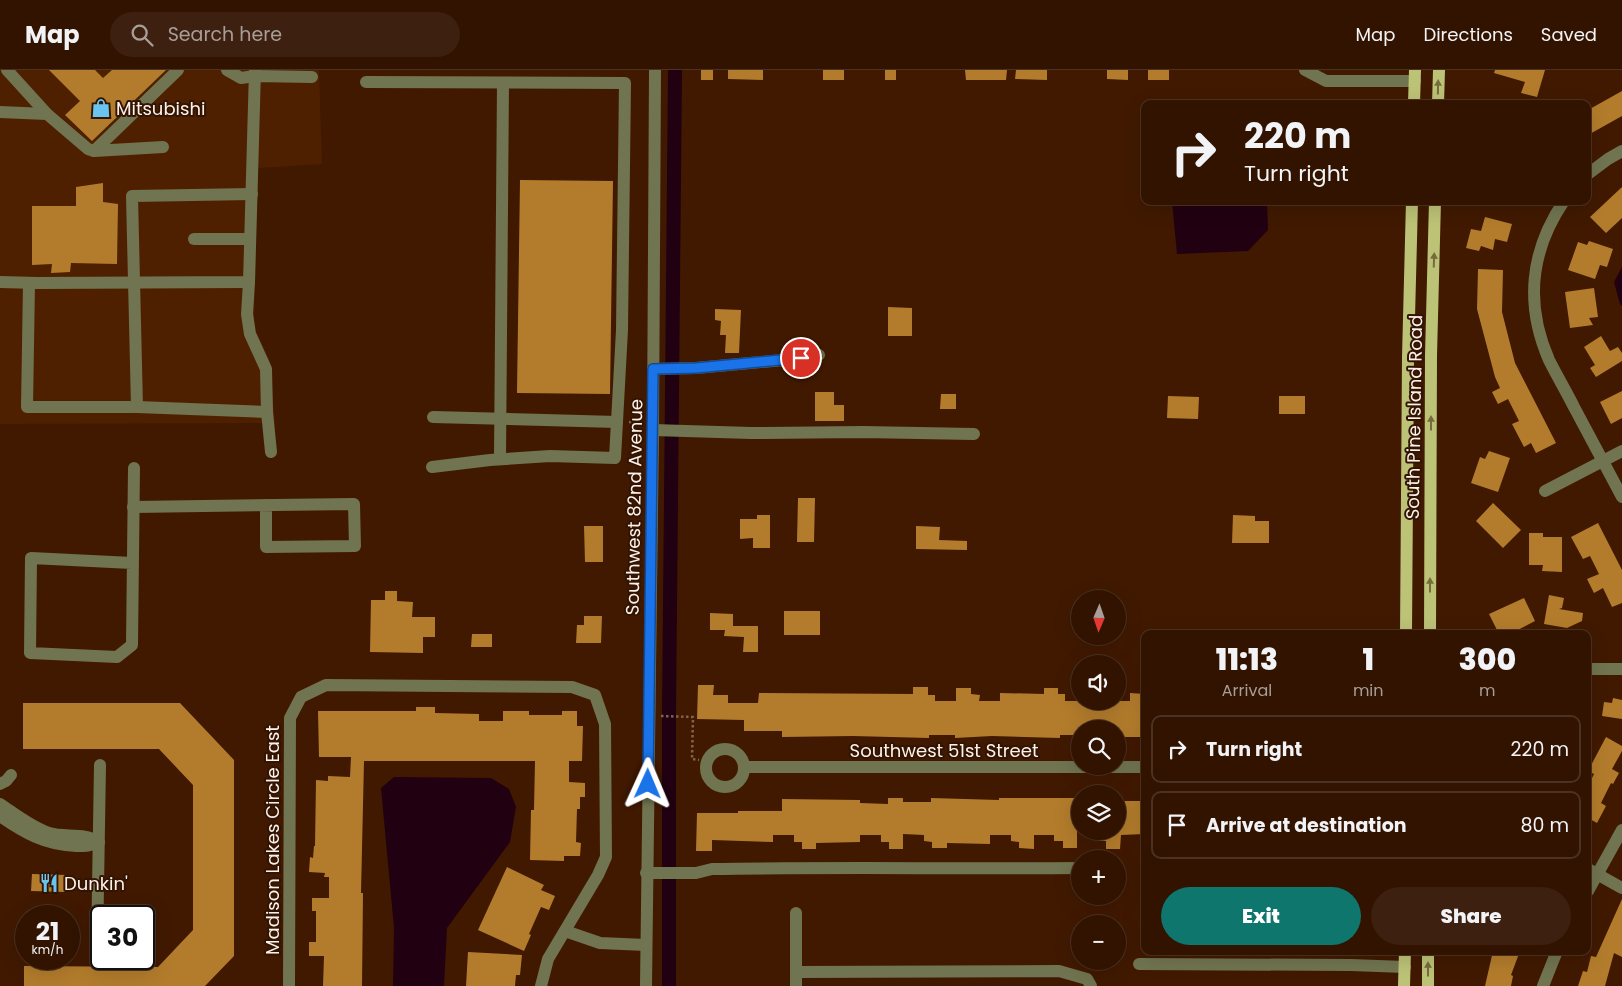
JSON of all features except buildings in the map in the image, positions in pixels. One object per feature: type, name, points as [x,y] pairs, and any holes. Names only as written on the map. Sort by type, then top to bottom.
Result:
[{"type":"main road","points":[[1438,100],[1439,70]]},
{"type":"main road","points":[[1414,100],[1415,76]]},
{"type":"main road","name":"South Pine Island Road","points":[[1406,630],[1408,357],[1412,205]]},
{"type":"main road","name":"South Pine Island Road","points":[[1430,630],[1431,356],[1435,205]]},
{"type":"main road","points":[[1404,986],[1405,955]]},
{"type":"main road","points":[[1428,955],[1428,986]]},
{"type":"street","points":[[7,70],[47,114],[88,149],[94,151],[163,147]]},
{"type":"street","points":[[94,151],[178,70]]},
{"type":"street","points":[[227,70],[241,78],[255,73],[312,77]]},
{"type":"street","name":"Southwest 82nd Avenue","points":[[646,986],[653,430],[655,70]]},
{"type":"street","points":[[1305,70],[1326,81],[1415,76]]},
{"type":"street","points":[[255,73],[247,314],[250,334],[266,369],[267,412],[271,452]]},
{"type":"street","points":[[366,82],[625,83],[622,330],[615,458],[550,456],[500,459],[432,467]]},
{"type":"street","points":[[500,459],[503,83]]},
{"type":"street","points":[[0,112],[47,114]]},
{"type":"street","points":[[1591,172],[1608,159],[1622,152]]},
{"type":"street","points":[[138,407],[132,196],[252,194]]},
{"type":"street","points":[[1561,205],[1550,222],[1537,257],[1534,285],[1536,313],[1549,359],[1622,498]]},
{"type":"street","points":[[194,239],[250,239]]},
{"type":"street","points":[[0,282],[249,282]]},
{"type":"street","points":[[29,283],[27,407],[138,407],[267,412]]},
{"type":"street","points":[[653,369],[784,360],[819,355]]},
{"type":"street","points":[[433,417],[617,422]]},
{"type":"street","points":[[653,430],[751,433],[864,432],[974,434]]},
{"type":"street","points":[[1545,491],[1622,451]]},
{"type":"street","points":[[132,563],[30,558],[30,653],[117,657],[132,645],[134,468]]},
{"type":"street","points":[[133,506],[354,504],[355,546],[266,547],[266,505]]},
{"type":"street","points":[[1591,669],[1622,669]]},
{"type":"street","name":"Madison Lakes Circle East","points":[[289,986],[290,718],[301,697],[326,685],[572,687],[595,695],[605,724],[606,857],[598,875],[566,931]]},
{"type":"street","points":[[98,905],[100,765]]},
{"type":"street","name":"Southwest 51st Street","points":[[744,767],[1141,767]]},
{"type":"street","points":[[0,784],[11,775]]},
{"type":"street","points":[[0,804],[27,822],[48,832],[91,837],[99,842]]},
{"type":"street","points":[[0,816],[33,837],[46,842],[67,846],[91,846],[99,842]]},
{"type":"street","points":[[1622,830],[1592,871],[1622,888]]},
{"type":"street","points":[[646,873],[696,873],[712,869],[812,867],[928,869],[1071,868]]},
{"type":"street","points":[[796,913],[796,986]]},
{"type":"street","points":[[542,986],[548,960],[566,931],[600,943],[646,945]]},
{"type":"street","points":[[1543,986],[1555,955]]},
{"type":"street","points":[[1138,964],[1404,967]]},
{"type":"street","points":[[796,972],[1060,972],[1087,978],[1091,986]]},
{"type":"path","points":[[667,716],[693,717],[692,759],[699,760]]},
{"type":"shaded area","points":[[0,70],[319,70],[322,164],[258,168],[254,326],[270,361],[275,423],[0,424]]},
{"type":"shaded area","points":[[1172,205],[1267,205],[1268,230],[1248,251],[1177,254]]},
{"type":"shaded area","points":[[1622,267],[1622,306],[1614,282]]},
{"type":"shaded area","points":[[394,777],[491,778],[509,789],[516,807],[510,842],[447,928],[444,986],[393,986],[394,928],[381,788]]},
{"type":"waterway","points":[[669,986],[669,714],[675,70]]},
{"type":"place","name":"Mitsubishi","points":[[101,108]]},
{"type":"place","name":"Dunkin'","points":[[49,883]]},
{"type":"route","points":[[648,784],[653,369],[696,368],[801,358]]}]
